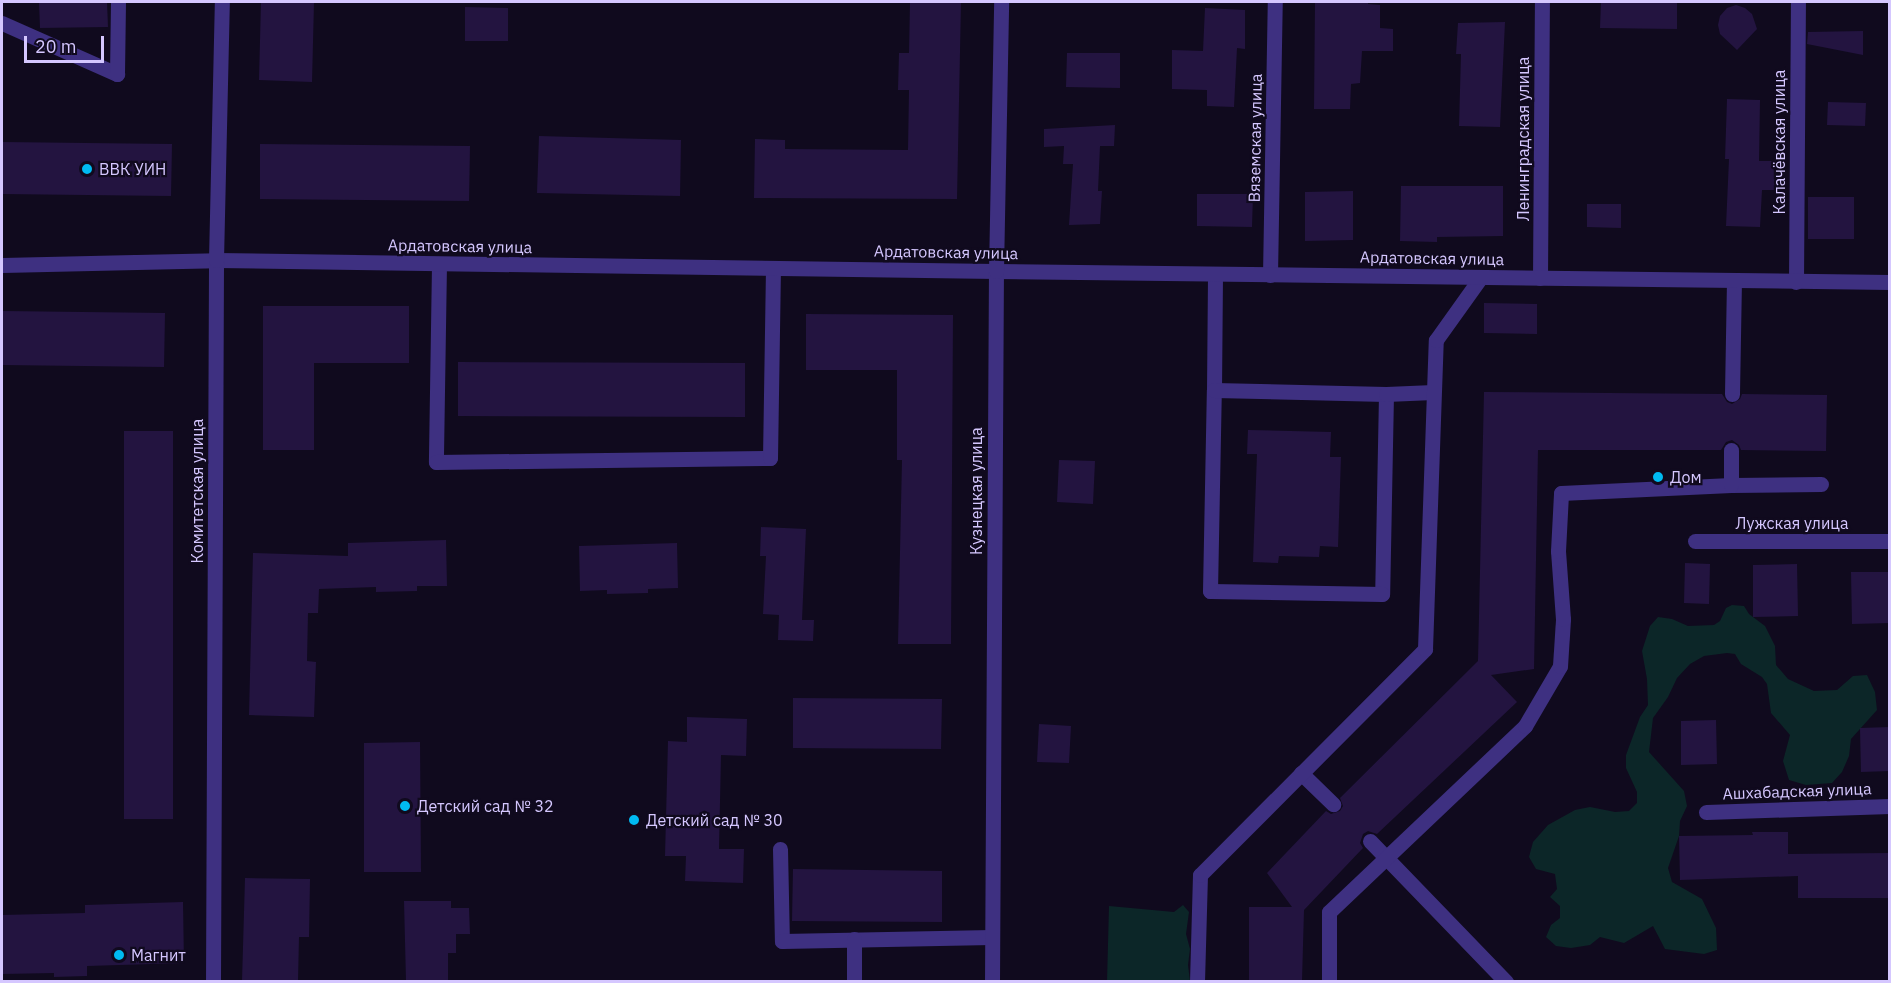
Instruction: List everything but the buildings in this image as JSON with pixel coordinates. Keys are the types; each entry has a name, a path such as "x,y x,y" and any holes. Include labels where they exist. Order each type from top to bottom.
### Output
{"street":[{"path":"2,23 117,74 118,2"},
{"name":"Комитетская улица","path":"213,981 216,260 222,2"},
{"name":"Кузнецкая улица","path":"992,981 996,271 1001,2"},
{"name":"Вяземская улица","path":"1270,275 1275,2"},
{"name":"Ленинградская улица","path":"1540,278 1542,2"},
{"name":"Калачёвская улица","path":"1796,282 1798,2"},
{"name":"Ардатовская улица","path":"2,265 216,260 1890,282"},
{"path":"440,264 436,462 770,458 773,268"},
{"path":"1215,274 1210,591 1382,594 1386,394"},
{"path":"1197,981 1200,875 1425,649 1436,340 1480,277"},
{"path":"1732,394 1734,281"},
{"path":"1214,390 1386,394 1433,392"},
{"path":"1731,450 1731,485"},
{"path":"1329,981 1329,912 1525,726 1560,666 1563,619 1558,550 1562,493 1731,485 1821,484"},
{"name":"Лужская улица","path":"1695,541 1890,541"},
{"path":"1301,773 1333,804"},
{"name":"Ашхабадская улица","path":"1706,812 1890,806"},
{"path":"1370,841 1506,981"},
{"path":"780,849 782,940 992,937"},
{"path":"854,939 854,981"}],"green space":[{"path":"1732,605 1744,606 1749,614 1765,626 1775,646 1776,665 1788,679 1814,691 1837,690 1853,676 1867,675 1875,692 1877,710 1851,739 1849,756 1842,772 1832,783 1806,785 1789,780 1783,761 1790,735 1771,713 1767,684 1762,677 1741,664 1735,654 1704,656 1690,664 1677,678 1668,697 1653,718 1649,752 1684,791 1687,806 1680,821 1679,836 1668,868 1672,882 1702,899 1716,928 1717,950 1704,954 1665,949 1653,926 1624,943 1600,937 1590,945 1571,948 1556,946 1546,937 1551,925 1560,918 1560,906 1550,897 1557,889 1555,874 1536,869 1529,857 1533,842 1548,825 1575,810 1590,807 1615,812 1629,811 1637,803 1637,792 1626,768 1626,755 1640,717 1648,705 1647,679 1642,651 1650,626 1658,617 1672,619 1688,626 1714,625 1720,621 1726,608"},
{"path":"1183,905 1189,912 1186,934 1190,949 1188,965 1190,981 1107,982 1109,906 1174,912"}],"place":[{"name":"ВВК УИН","path":"87,169"},
{"name":"Дом","path":"1658,477"},
{"name":"Детский сад № 32","path":"405,806"},
{"name":"Детский сад № 30","path":"634,820"},
{"name":"Магнит","path":"119,955"}]}
